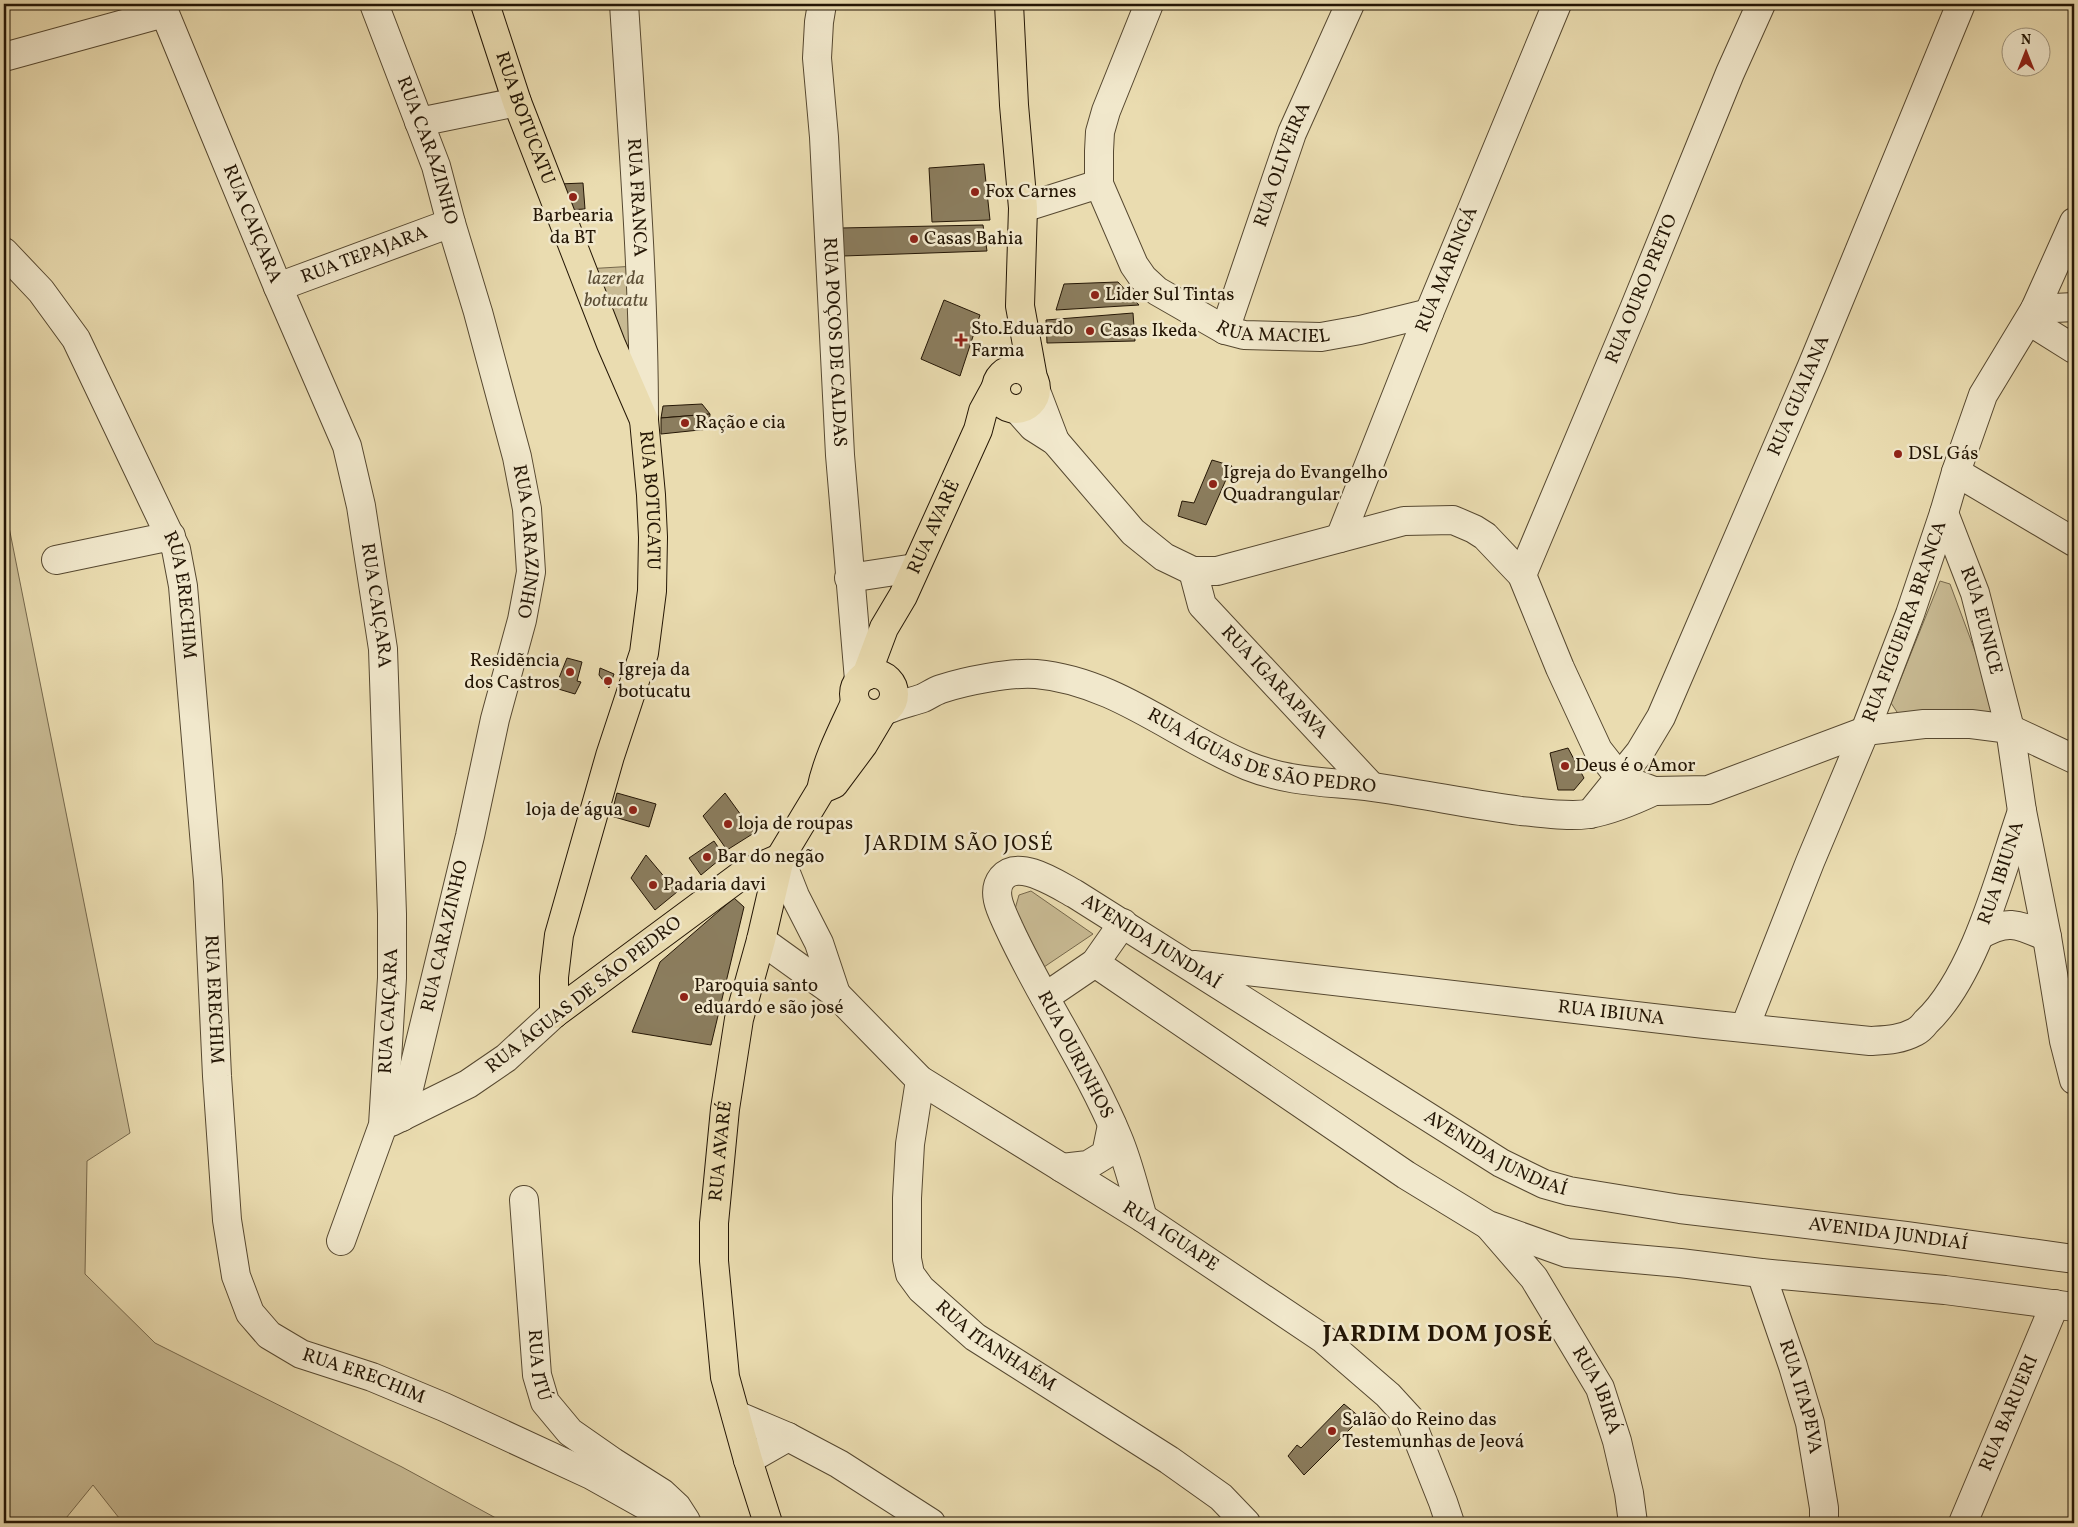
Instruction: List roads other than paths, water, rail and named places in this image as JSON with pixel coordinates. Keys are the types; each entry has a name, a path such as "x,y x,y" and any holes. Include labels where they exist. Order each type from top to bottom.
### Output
{"main road":[{"name":"RUA BOTUCATU","path":"485,4 517,102 612,344 644,420 654,537 651,606 644,653 610,756 561,927 554,978 554,1014"},
{"path":"1009,4 1014,104 1023,208 1015,392"},
{"name":"RUA AVARÉ","path":"768,1523 748,1460 724,1368 714,1261 714,1223 731,1067 739,1019 761,940 780,858 821,790 839,738 876,692 884,628 903,596 964,459 1015,392"},
{"name":"RUA ÁGUAS DE SÃO PEDRO","path":"554,1014 743,874 780,858"}],"street":[{"name":"RUA CARAZINHO","path":"374,4 436,166 478,312 517,457 527,509 531,572 522,620 495,719 470,836 392,1121"},
{"name":"RUA FRANCA","path":"624,4 641,271 644,342 644,420"},
{"name":"RUA POÇOS DE CALDAS","path":"822,4 818,22 817,58 824,137 833,333 849,578 876,692"},
{"path":"1023,208 1099,184 1100,132 1106,111 1149,4"},
{"name":"RUA OLIVEIRA","path":"1225,330 1292,133 1350,4"},
{"name":"RUA MARINGÁ","path":"1340,538 1429,313 1557,4"},
{"name":"RUA OURO PRETO","path":"1522,575 1761,4"},
{"name":"RUA GUAIANA","path":"1620,778 1640,752 1661,717 1812,366 1961,4"},
{"path":"4,58 162,8"},
{"name":"RUA CAIÇARA","path":"162,8 278,287 347,446 361,506 383,649 392,914 392,1121 341,1241"},
{"path":"419,122 517,102"},
{"name":"RUA MACIEL","path":"1099,184 1134,265 1143,278 1157,291 1225,330 1244,335 1321,337 1360,330 1429,313"},
{"name":"RUA FIGUEIRA BRANCA","path":"1745,1027 1810,862 1865,732 1910,614 1983,395 2005,356 2032,315 2074,222"},
{"name":"RUA TEPAJARA","path":"278,287 451,223"},
{"name":"RUA ERECHIM","path":"4,252 40,291 76,339 176,549 183,586 208,881 217,1076 227,1220 236,1276 250,1312 269,1335 301,1354 372,1377 444,1407 591,1475 677,1523"},
{"path":"2032,315 2074,307"},
{"path":"2032,315 2074,349"},
{"path":"1015,392 1133,532 1164,557 1193,571 1217,571 1404,521 1453,520 1484,536 1522,575 1560,668 1598,750 1620,778 1662,792 1708,790 1865,732 1924,724 1971,724 2010,729 2074,759"},
{"path":"1956,472 2074,542"},
{"name":"RUA EUNICE","path":"1944,513 1975,593 2010,729 2022,811 2048,937 2064,1041 2074,1080"},
{"path":"56,560 171,536"},
{"path":"849,578 915,568"},
{"name":"RUA IGARAPAVA","path":"1193,571 1202,604 1371,786"},
{"name":"RUA ÁGUAS DE SÃO PEDRO","path":"876,692 924,697 940,689 1010,676 1034,674 1063,678 1098,689 1143,710 1207,747 1249,766 1292,779 1318,783 1371,786 1512,810 1558,815 1590,814 1662,792"},
{"path":"1590,814 1620,778"},
{"name":"RUA IBIUNA","path":"1188,964 1870,1041 1895,1040 1917,1032 1940,1010 1958,982 1980,934 2022,811"},
{"name":"RUA IGUAPE","path":"780,858 795,896 819,943 836,994"},
{"name":"AVENIDA JUNDIAÍ","path":"997,896 1002,878 1010,873 1026,871 1075,894 1501,1163 1544,1184 1569,1191 1680,1209 1906,1236 2074,1260"},
{"name":"RUA OURINHOS","path":"997,896 1011,932 1094,1086 1112,1125 1143,1218"},
{"path":"1045,996 1095,963 1123,923"},
{"name":"RUA IBIUNA","path":"1980,934 1993,927 2014,924 2024,926 2048,937"},
{"name":"RUA IGUAPE","path":"761,940 836,994 920,1080 1143,1218 1322,1338 1388,1395 1410,1419 1450,1523"},
{"path":"1095,963 1406,1176 1488,1225 1567,1252 1945,1290 2065,1305"},
{"name":"RUA ÁGUAS DE SÃO PEDRO","path":"392,1121 476,1078 506,1058 554,1014"},
{"name":"RUA ITANHAÉM","path":"920,1080 910,1144 906,1198 907,1259 910,1274 921,1289 943,1311 975,1337 1168,1460 1221,1497 1246,1523"},
{"path":"1062,1168 1088,1165 1106,1154 1112,1125"},
{"name":"RUA ITÚ","path":"524,1200 537,1375 545,1402 570,1432 662,1493 677,1507 688,1523"},
{"name":"RUA IBIRÁ","path":"1488,1225 1534,1278 1600,1388 1617,1441 1629,1494 1633,1523"},
{"path":"1534,1278 1567,1252"},
{"name":"RUA ITAPEVA","path":"1761,1273 1793,1366 1810,1423 1824,1508 1824,1523"},
{"name":"RUA BARUERI","path":"1963,1523 2065,1305"},
{"path":"736,1415 788,1437 839,1464 931,1523"},
{"path":"748,1460 788,1437"}],"place":[{"name":"Fox Carnes","path":"975,192"},
{"name":"Barbearia da BT","path":"573,197"},
{"name":"Casas Bahia","path":"914,239"},
{"name":"Lider Sul Tintas","path":"1095,295"},
{"name":"Casas Ikeda","path":"1090,331"},
{"name":"Sto.Eduardo Farma","path":"961,340"},
{"name":"Ração e cia","path":"685,423"},
{"name":"DSL Gás","path":"1898,454"},
{"name":"Igreja do Evangelho Quadrangular","path":"1213,484"},
{"name":"Residẽncia dos Castros","path":"570,672"},
{"name":"Igreja da botucatu","path":"608,681"},
{"name":"Deus é o Amor","path":"1565,766"},
{"name":"loja de água","path":"633,810"},
{"name":"loja de roupas","path":"728,824"},
{"name":"Bar do negão","path":"707,857"},
{"name":"Padaria davi","path":"653,885"},
{"name":"Paroquia santo eduardo e são josé","path":"684,997"},
{"name":"Salão do Reino das Testemunhas de Jeová","path":"1332,1431"}],"district":[{"name":"JARDIM SÃO JOSÉ","path":"959,844"},
{"name":"JARDIM DOM JOSÉ","path":"1438,1335"}],"park label":[{"name":"lazer da botucatu","path":"616,290"}]}
